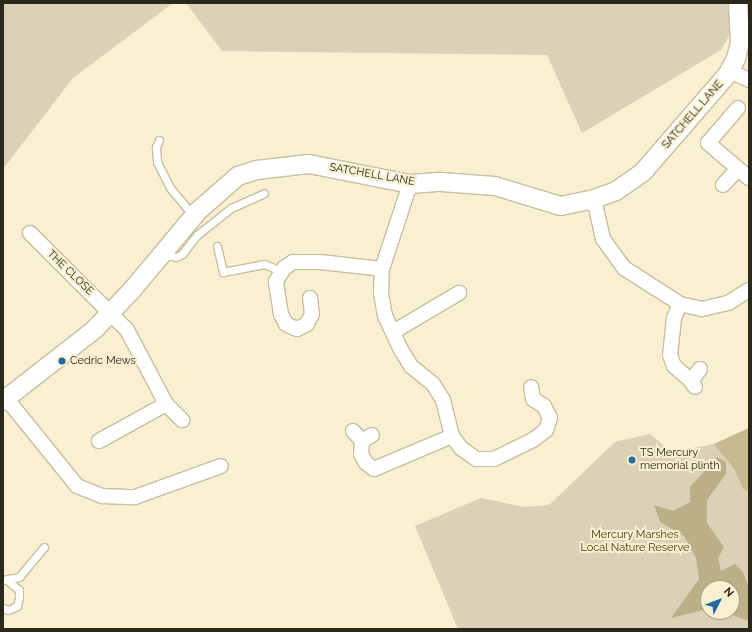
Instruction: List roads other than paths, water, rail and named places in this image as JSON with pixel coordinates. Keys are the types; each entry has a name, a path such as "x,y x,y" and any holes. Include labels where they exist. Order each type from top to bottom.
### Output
{"street":[{"name":"SATCHELL LANE","path":"5,400 95,329 162,255 194,216 232,180 257,170 309,164 410,184 441,182 495,186 561,206 594,199 616,191 643,172 730,70 738,54 740,42 738,3"},
{"path":"730,70 749,80"},
{"path":"738,108 708,143 737,170 749,178"},
{"path":"723,185 737,170"},
{"path":"410,184 382,269 381,293 385,316 411,366 433,384 443,400 452,436 461,448 476,459 494,459 510,453 541,434 548,426 548,410 529,397"},
{"path":"594,199 603,239 624,268 680,304 702,309 728,303 749,290"},
{"name":"THE CLOSE","path":"30,233 111,312 127,330 166,404 182,420"},
{"path":"310,298 312,314 307,324 297,329 286,324 281,314 276,280 282,271 293,262 314,262 382,269"},
{"path":"393,332 459,293"},
{"path":"680,304 674,318 670,355 674,366 693,384 700,369"},
{"path":"5,400 77,486 102,496 135,497 221,466"},
{"path":"99,442 166,404"},
{"path":"362,436 361,454 366,463 374,469 452,436"}],"lane":[{"path":"159,140 156,147 157,162 171,189 194,216"},
{"path":"162,255 176,257 182,254 197,235 230,208 264,193"},
{"path":"217,246 223,272 264,264 282,271"},
{"path":"5,580 19,577 44,547"},
{"path":"3,608 8,610 17,606 19,597 19,590 5,580"}],"place":[{"name":"Cedric Mews","path":"62,361"},
{"name":"TS Mercury memorial plinth","path":"632,460"}],"park label":[{"name":"Mercury Marshes Local Nature Reserve","path":"635,542"}]}
